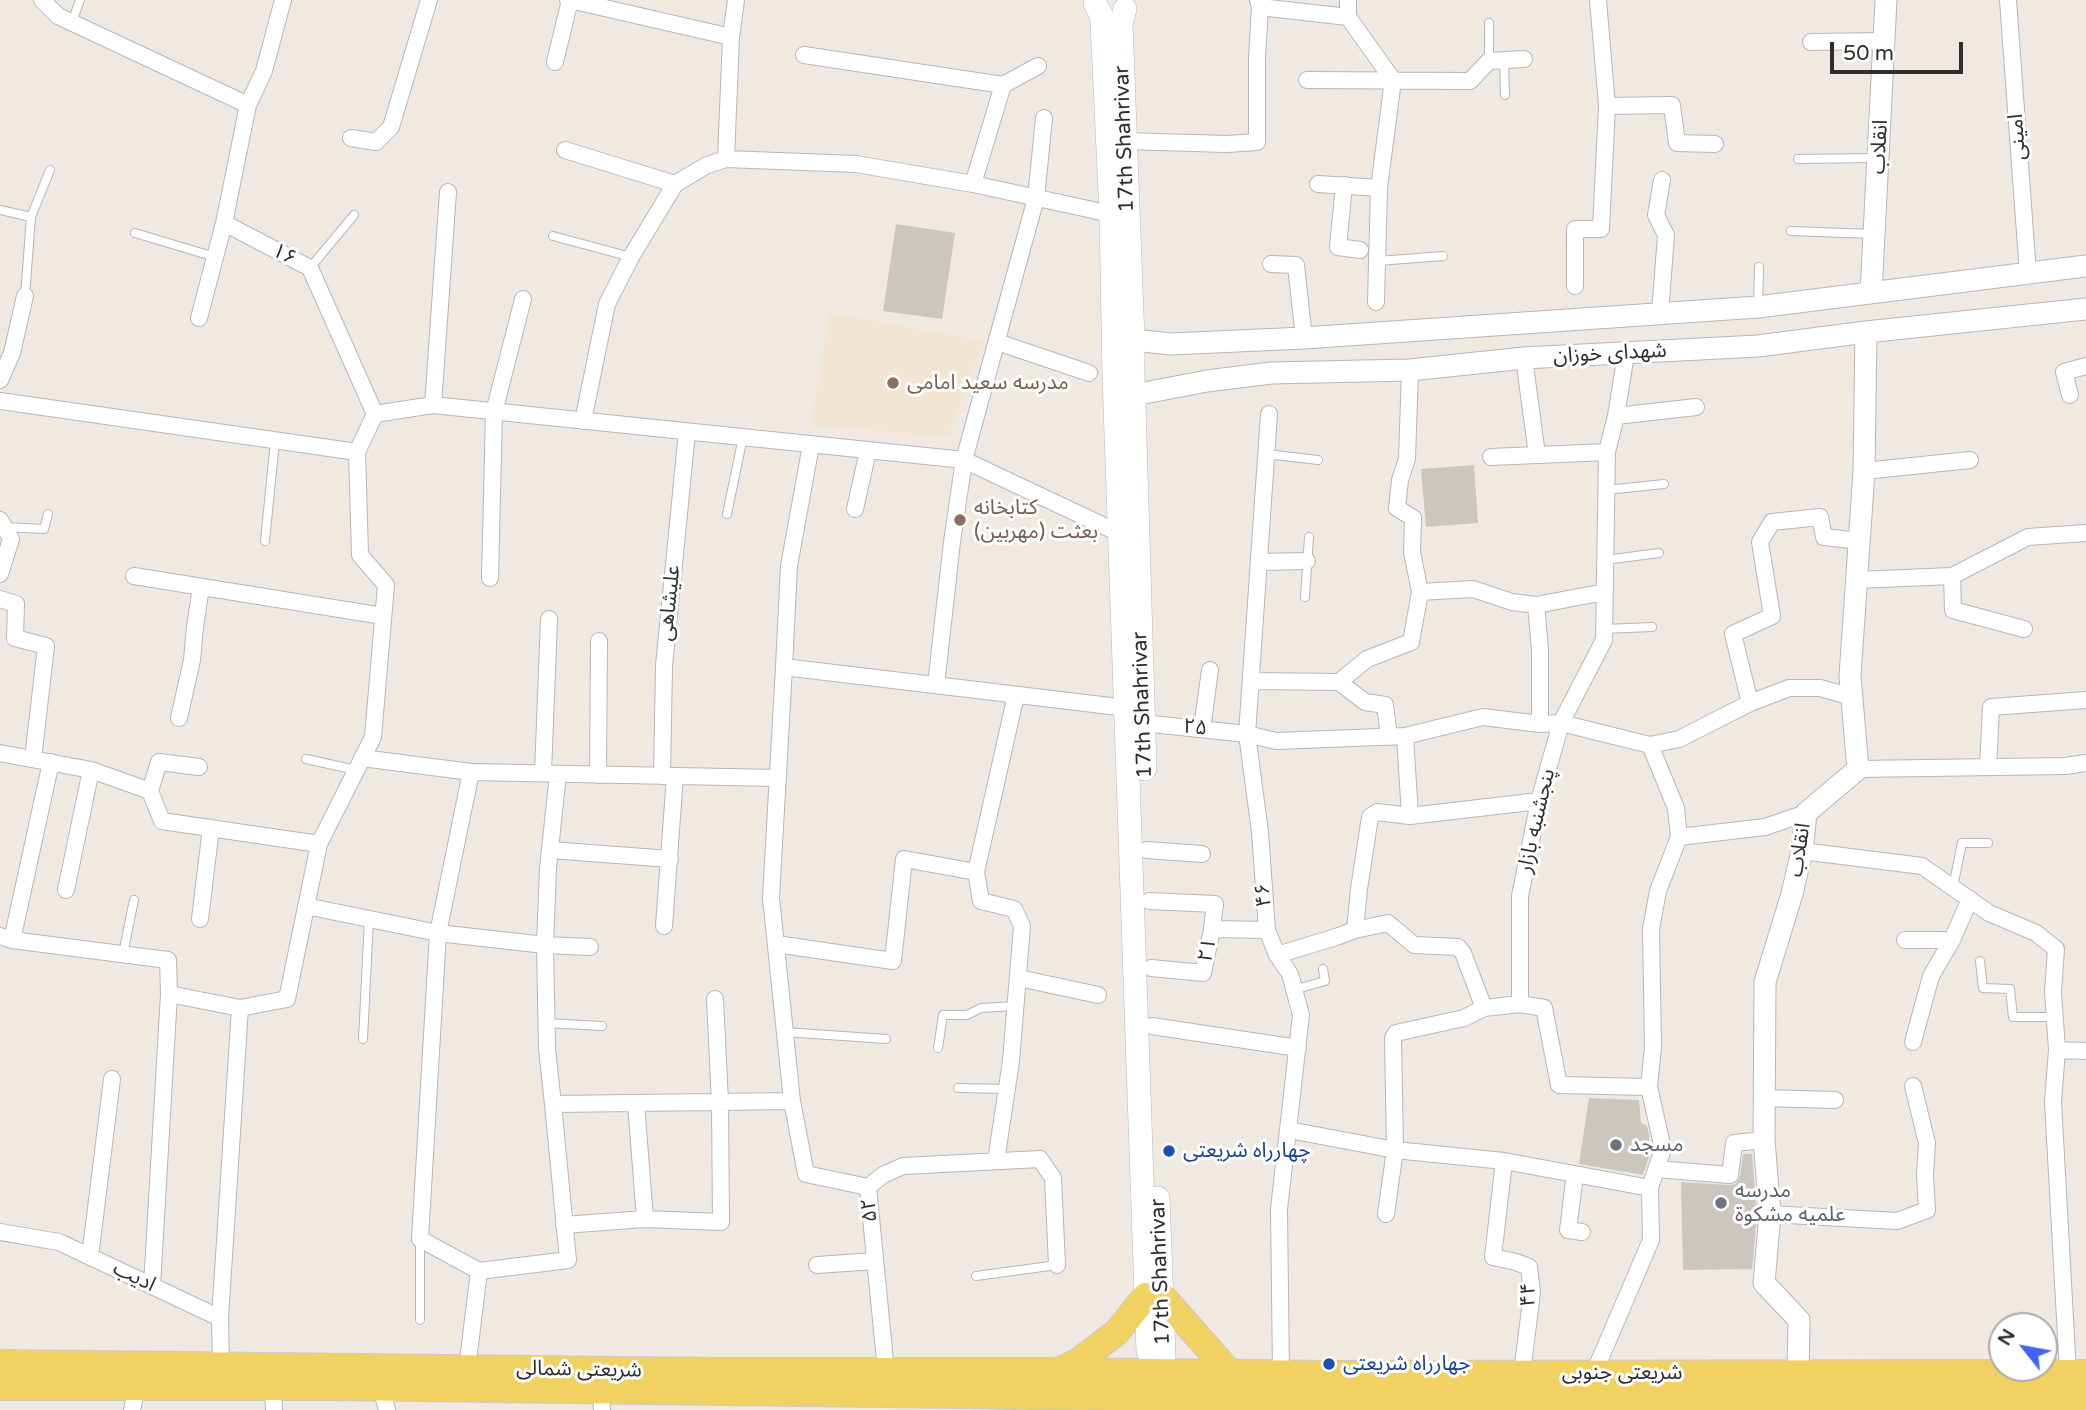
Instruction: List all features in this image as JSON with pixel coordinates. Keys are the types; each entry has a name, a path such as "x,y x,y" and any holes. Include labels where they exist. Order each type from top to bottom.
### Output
{"main road":[{"path":"1092,2 1113,10 1132,4"},
{"name":"17th Shahrivar","path":"1092,2 1101,14 1102,22 1121,534 1147,850 1152,1026 1154,1296 1148,1350 1156,1393"},
{"name":"17th Shahrivar","path":"1132,4 1121,23 1133,340 1135,715 1154,1296"},
{"path":"1059,1371 1079,1361 1117,1332 1154,1296 1230,1373"},
{"name":"شریعتی شمالی","path":"0,1363 467,1368 1121,1404 1156,1393"},
{"name":"شریعتی شمالی","path":"0,1387 135,1398 602,1400 889,1392 1059,1371 1156,1393"},
{"name":"شریعتی جنوبی","path":"1156,1393 1230,1373 1282,1393 1522,1373 1592,1393"},
{"name":"شریعتی جنوبی","path":"1793,1393 2077,1373"},
{"name":"شریعتی جنوبی","path":"1156,1393 1793,1393 2086,1397"}],"street":[{"path":"42,0 58,16 248,105"},
{"path":"199,318 224,223 248,105 264,71 283,0"},
{"path":"351,138 376,142 391,127 429,0"},
{"path":"555,62 569,0 731,37"},
{"path":"726,159 731,37 736,0"},
{"path":"1348,0 1348,18 1393,80 1379,188 1376,302"},
{"path":"1575,286 1575,229 1601,229 1607,106 1598,0"},
{"name":"انقلاب","path":"1871,293 1886,0"},
{"name":"امینی","path":"2008,0 2028,274"},
{"path":"1125,141 1227,144 1257,142 1259,3 1348,18"},
{"path":"1811,41 1884,41"},
{"path":"804,55 1003,85 1038,65"},
{"path":"1307,80 1470,81 1496,60 1524,58"},
{"path":"973,184 1003,85"},
{"path":"1607,106 1672,105 1677,143 1715,144"},
{"path":"936,685 964,460 1036,198 1044,118"},
{"path":"565,150 675,184"},
{"path":"583,421 607,304 631,257 675,184 706,165 726,159 856,164 973,184 1111,214"},
{"path":"1660,314 1666,234 1656,215 1662,180"},
{"path":"1318,184 1379,188"},
{"path":"1345,185 1338,247 1360,250"},
{"path":"433,405 448,192"},
{"name":"۱۶","path":"224,223 310,268 375,414"},
{"path":"1271,264 1296,265 1304,338"},
{"name":"شهدای خوزان","path":"1133,340 1171,344 1304,338 1758,307 2086,266"},
{"path":"0,380 12,353 25,296"},
{"path":"490,578 494,412 523,299"},
{"name":"شهدای خوزان","path":"1134,395 1207,381 1271,373 1410,370 1524,358 1758,346 2086,309"},
{"path":"1866,332 1864,471 1850,676 1857,769 2065,766 2086,763"},
{"path":"997,342 1089,373"},
{"path":"1207,343 1207,381"},
{"name":"پنجشنبه بازار","path":"1520,1004 1520,896 1539,801 1561,723 1604,640 1606,452 1616,416 1626,354"},
{"path":"1524,358 1537,455"},
{"path":"2070,395 2064,372 2086,366"},
{"path":"1339,682 1367,659 1412,642 1420,592 1412,552 1413,518 1397,508 1400,480 1407,459 1410,370"},
{"path":"0,401 357,452"},
{"path":"169,994 240,1009 287,999 318,844 373,737 386,585 360,555 357,452 375,414 433,405 964,460 1121,534"},
{"path":"1616,416 1696,407"},
{"name":"۴۶","path":"1269,414 1247,734 1260,832 1267,930 1277,955 1290,974 1301,1015 1289,1130"},
{"name":"علیشاهی","path":"664,926 670,859 664,666 687,432"},
{"path":"553,1104 792,1101 771,898 789,566 811,444"},
{"path":"855,509 868,450"},
{"path":"1492,457 1606,452"},
{"path":"1864,471 1970,460"},
{"path":"1750,704 1733,634 1772,616 1760,542 1772,522 1820,517 1824,537 1860,541"},
{"path":"0,574 11,539 2,524"},
{"path":"1857,580 1952,576 2028,537 2086,533"},
{"path":"1260,562 1307,561"},
{"path":"135,576 383,616"},
{"path":"1952,576 1953,610 2024,629"},
{"path":"179,718 192,660 201,587"},
{"path":"1420,592 1473,589 1536,605 1605,592"},
{"path":"0,599 16,604 15,638 46,646 33,759"},
{"path":"1536,605 1540,650 1540,724"},
{"path":"471,772 438,933 420,1240 479,1271 568,1260 546,1023 544,946 551,774 549,619"},
{"path":"598,775 599,641"},
{"name":"۲۵","path":"784,667 1016,695 1276,741 1397,736 1483,717 1540,724 1561,723 1650,745"},
{"path":"1202,729 1210,670"},
{"path":"1251,681 1339,682 1365,702 1385,705 1397,736 1410,816"},
{"path":"1592,1393 1651,1240 1650,1188 1663,1149 1649,1087 1653,1047 1651,929 1658,891 1679,837 1676,808 1650,745 1679,739 1789,688 1821,688 1852,697"},
{"path":"996,1161 1007,1089 1022,926 1013,909 981,901 976,872 1016,695"},
{"path":"1988,767 1991,707 2086,700"},
{"path":"1,755 91,770 150,790"},
{"path":"51,762 6,938 168,960 169,994 152,1286"},
{"path":"199,767 159,762 150,790 162,821 318,844"},
{"path":"359,764 471,772 778,778"},
{"name":"انقلاب","path":"1793,1393 1799,1320 1764,1283 1770,1214 1763,1098 1765,982 1792,894 1802,851 1805,813 1857,769"},
{"path":"66,890 91,770"},
{"path":"1355,930 1370,817 1377,812 1410,816 1539,801"},
{"path":"1679,837 1765,827 1805,813"},
{"path":"200,919 211,828"},
{"path":"550,850 670,859"},
{"path":"1147,850 1202,854"},
{"path":"1802,851 1922,866 1989,913 2036,933 2056,949 2053,992 2057,1049 2053,1102 2077,1373"},
{"path":"776,944 893,961 904,859 976,872"},
{"path":"1913,1042 1931,976 1952,940 1970,899"},
{"path":"1149,901 1215,904 1212,929"},
{"path":"306,906 438,933 544,946 590,947"},
{"path":"1277,955 1355,930 1388,923 1414,945 1458,947 1463,953 1484,1008"},
{"name":"۲۱","path":"1151,968 1203,973 1212,929 1267,930"},
{"path":"1905,940 1952,940"},
{"path":"1019,978 1098,995"},
{"path":"564,1225 645,1219 721,1222 720,1102 715,999"},
{"path":"1386,1214 1395,1150 1393,1038 1396,1033 1464,1017 1484,1008 1520,1004 1544,1008 1559,1085 1649,1087"},
{"path":"221,1366 220,1318 240,1009"},
{"path":"1152,1026 1298,1048"},
{"path":"2057,1049 2086,1051"},
{"path":"90,1257 112,1079"},
{"path":"1770,1214 1897,1221 1927,1210 1927,1143 1913,1086"},
{"path":"1763,1098 1835,1100"},
{"name":"۵۲","path":"792,1101 806,1174 868,1187 889,1392"},
{"path":"636,1103 645,1219"},
{"path":"1282,1393 1279,1209 1289,1130 1395,1150 1504,1161 1650,1188"},
{"path":"1656,1169 1730,1175 1734,1143 1764,1140"},
{"path":"868,1187 883,1175 903,1166 1040,1159 1053,1178 1057,1265"},
{"name":"۴۴","path":"1504,1161 1493,1257 1529,1267 1532,1293 1522,1373"},
{"path":"1575,1174 1568,1230 1583,1233"},
{"name":"ادیب","path":"0,1232 59,1242 220,1318"},
{"path":"817,1265 875,1261"},
{"path":"467,1368 479,1271"}],"lane":[{"path":"72,22 80,0"},
{"path":"1489,23 1505,95"},
{"path":"1798,159 1879,158"},
{"path":"25,296 31,217 50,170"},
{"path":"0,210 31,217"},
{"path":"310,268 354,215"},
{"path":"1791,231 1876,234"},
{"path":"135,233 215,257"},
{"path":"553,236 631,257"},
{"path":"1378,261 1443,256"},
{"path":"1758,307 1759,267"},
{"path":"727,514 743,437"},
{"path":"265,541 275,441"},
{"path":"1266,454 1318,460"},
{"path":"1606,490 1664,484"},
{"path":"2,524 44,529 48,514"},
{"path":"1305,597 1309,537"},
{"path":"1605,559 1659,553"},
{"path":"1604,629 1652,627"},
{"path":"306,759 359,764"},
{"path":"1953,887 1962,843 1988,844"},
{"path":"123,954 134,900"},
{"path":"363,1039 369,919"},
{"path":"1980,961 1983,988 2010,989 2014,1017 2055,1017"},
{"path":"1293,990 1325,981 1323,969"},
{"path":"938,1048 943,1015 967,1016 981,1008 1016,1006"},
{"path":"546,1023 602,1026"},
{"path":"785,1032 886,1039"},
{"path":"958,1088 1007,1089"},
{"path":"420,1240 421,1320"},
{"path":"976,1276 1057,1265"}],"shaded area":[{"name":"مدرسه سعید امامی","path":"829,313 985,341 948,437 811,425"}],"building":[{"path":"896,224 955,233 942,319 883,311"},
{"path":"1474,465 1478,523 1426,527 1421,469"},
{"name":"مسجد","path":"1589,1098 1639,1100 1641,1123 1647,1126 1649,1135 1649,1157 1643,1175 1579,1164"},
{"name":"مدرسه علمیه مشکوة","path":"1743,1154 1752,1154 1757,1214 1752,1269 1683,1270 1681,1182 1736,1184"}],"place":[{"name":"مدرسه سعید امامی","path":"893,383"},
{"name":"کتابخانه بعثت (مهربین)","path":"960,520"},
{"name":"مسجد","path":"1616,1145"},
{"name":"چهارراه شریعتی","path":"1169,1151"},
{"name":"مدرسه علمیه مشکوة","path":"1721,1203"},
{"name":"جهارراه شریعتی","path":"1329,1364"}]}
